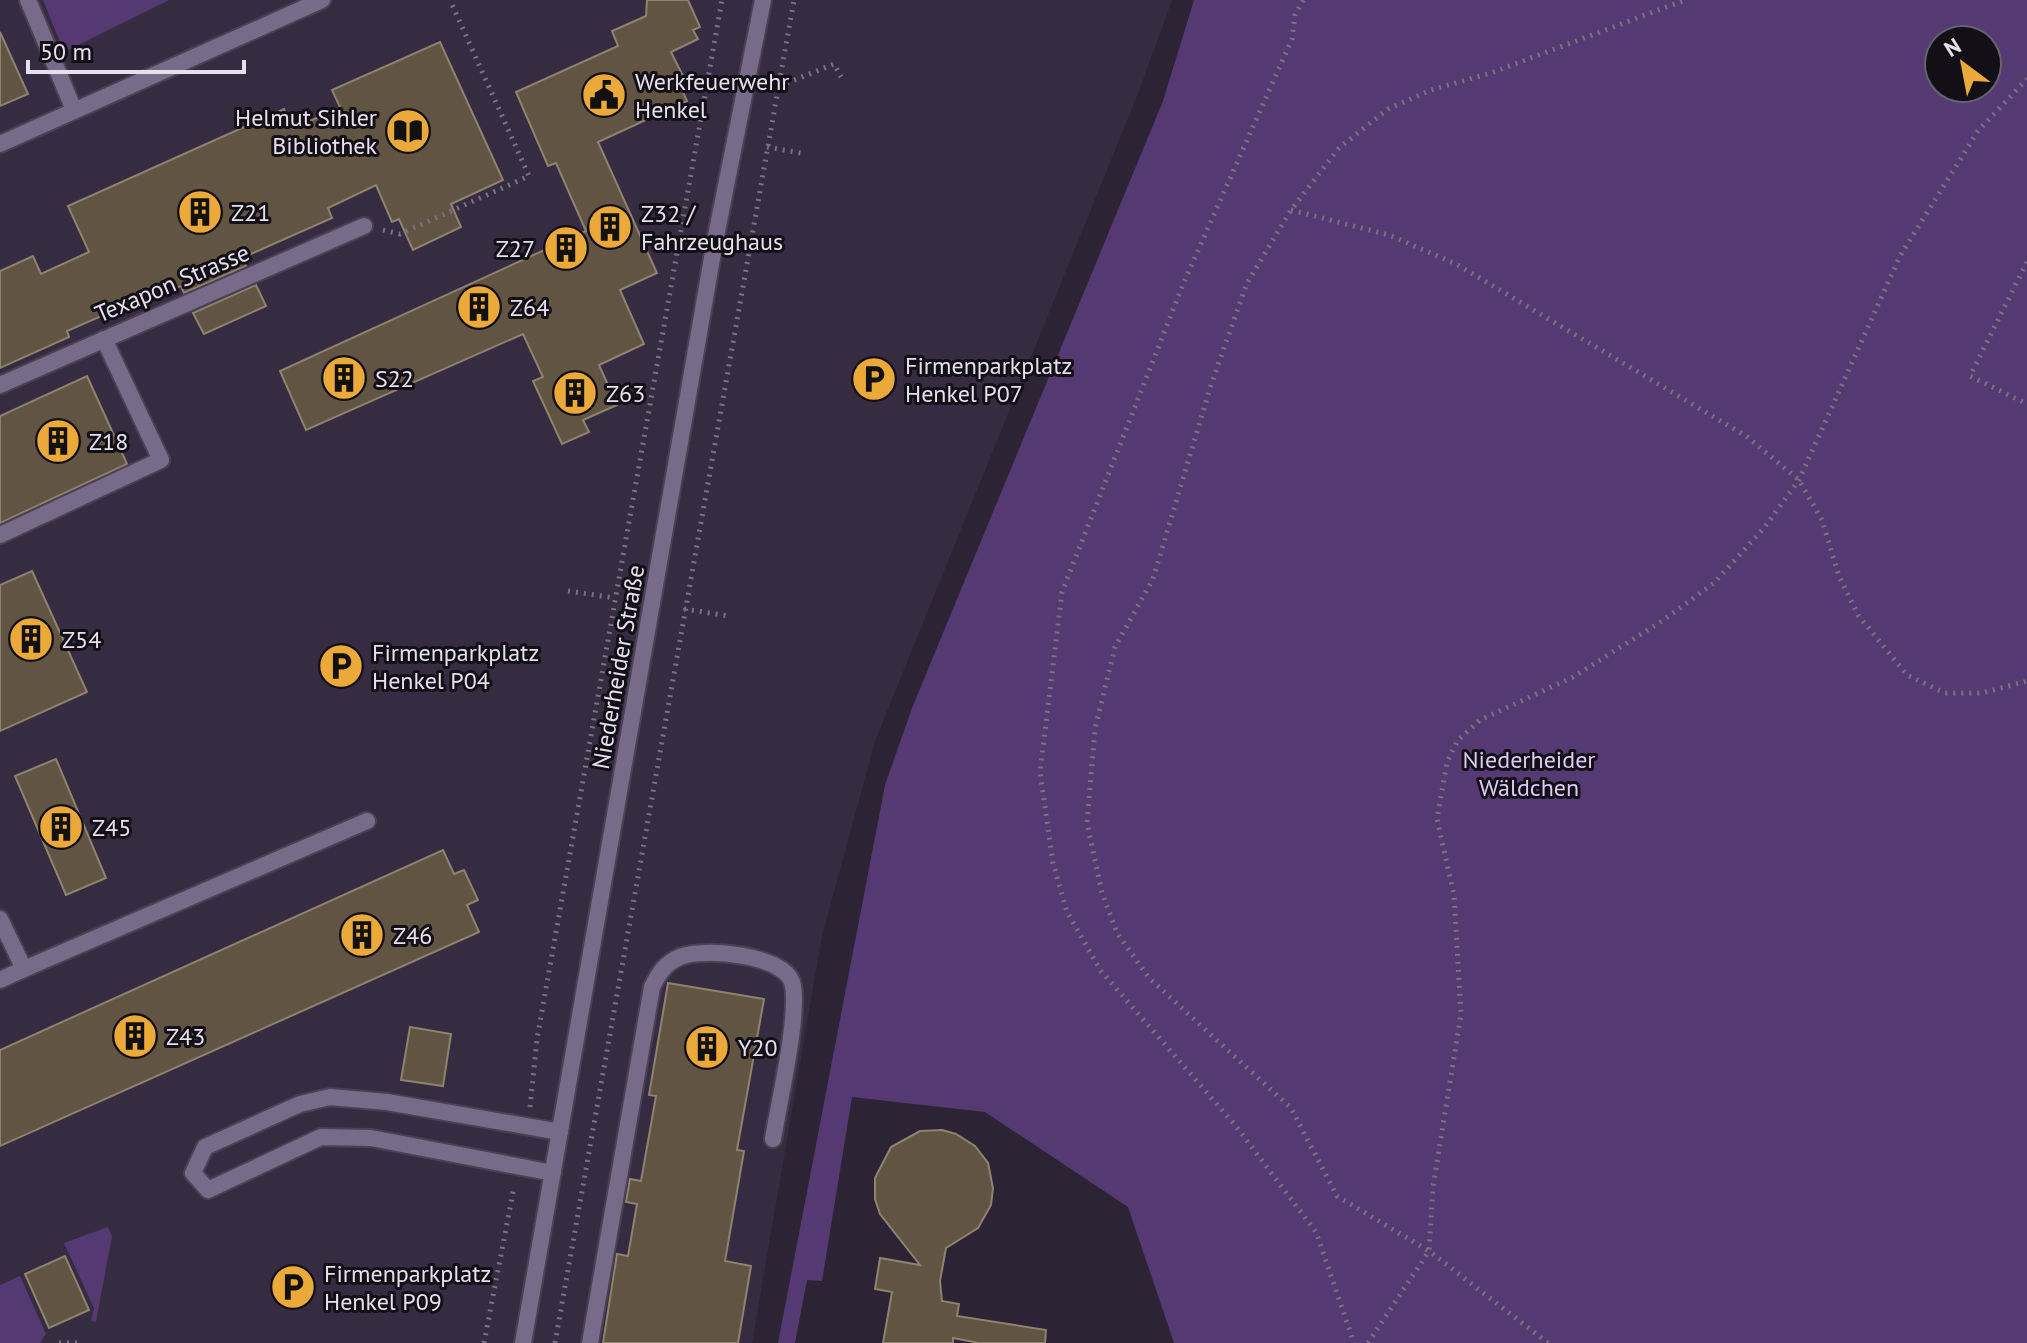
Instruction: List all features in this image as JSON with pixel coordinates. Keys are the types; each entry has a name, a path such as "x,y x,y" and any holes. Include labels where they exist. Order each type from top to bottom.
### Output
{"street":[{"path":"28,0 74,110"},
{"path":"0,144 322,0"},
{"name":"Niederheider Straße","path":"523,1343 715,241 763,0"},
{"name":"Texapon Strasse","path":"0,385 364,226"},
{"path":"0,535 161,460 104,339"},
{"path":"0,980 367,821"},
{"path":"0,919 24,969"},
{"path":"590,1343 652,987 660,970 681,957 711,951 774,963 788,974 794,985 791,1026 773,1139"},
{"path":"553,1173 371,1138 321,1137 208,1190 193,1173 205,1147 300,1104 330,1097 387,1102 560,1132"}],"path":[{"path":"364,226 400,234 529,176 450,0"},
{"path":"528,1126 537,1039 550,963 722,0"},
{"path":"555,1343 608,1031 794,0"},
{"path":"1303,0 1295,15 1292,39 1184,282 1062,592 1040,772 1053,863 1067,912 1101,971 1235,1125 1316,1232 1354,1343"},
{"path":"1548,1343 1429,1251 1337,1196 1291,1108 1149,978 1117,933 1102,893 1087,823 1095,729 1115,647 1153,579 1211,385 1247,283 1291,210 1339,148 1388,109 1685,0"},
{"path":"779,81 787,83 834,64 841,77"},
{"path":"1368,1343 1429,1251 1433,1187 1461,1014 1454,895 1437,819 1447,762 1458,740 1480,720 1573,677 1714,583 1764,528 1799,480 1900,256 1978,131 2027,79"},
{"path":"767,147 806,154"},
{"path":"1291,210 1389,235 1456,264 1746,436 1799,480 1822,520 1839,576 1858,615 1907,675 1945,693 1982,693 2027,681"},
{"path":"2027,262 1970,376 2027,404"},
{"path":"568,591 615,598"},
{"path":"684,609 728,616"},
{"path":"550,963 565,966"},
{"path":"598,1030 608,1031"},
{"path":"537,1039 551,1041"},
{"path":"484,1343 509,1206 520,1167"},
{"path":"59,1343 77,1343"}],"shaded area":[{"path":"0,0 1172,0 1139,91 875,741 822,936 752,1343 0,1343"}],"green space":[{"path":"43,0 169,0 64,52"},
{"name":"Niederheider Wäldchen","path":"1194,0 2027,0 2027,1343 1174,1343 1128,1207 985,1112 852,1097 822,1281 807,1280 795,1343 778,1343 885,785 912,708 1163,101"},
{"path":"108,1227 112,1236 96,1322 91,1321 94,1308 64,1243"},
{"path":"20,1276 46,1334 40,1343 0,1343 0,1285"}],"building":[{"path":"647,0 688,0 700,27 693,30 698,39 671,52 683,76 677,79 687,101 598,142 657,273 620,290 644,344 599,365 617,405 583,420 589,432 562,444 533,381 543,377 523,334 306,430 280,371 586,231 556,163 548,166 516,92 618,46 612,31 646,16"},
{"path":"0,32 28,94 0,106"},
{"path":"440,42 503,180 451,204 461,227 413,250 399,219 392,222 376,185 328,208 332,218 242,258 246,266 184,293 181,286 117,314 115,310 67,331 69,337 0,368 0,271 33,256 41,274 89,252 68,206 284,109 293,129 340,107 332,90"},
{"path":"256,285 266,306 204,334 193,313"},
{"name":"Z18","path":"87,376 127,464 0,523 0,416"},
{"name":"Z54","path":"32,571 87,692 0,731 0,585"},
{"name":"Z45","path":"56,759 106,878 66,895 15,776"},
{"path":"443,850 454,874 464,870 478,900 467,905 479,932 0,1146 0,1050"},
{"path":"668,983 764,999 737,1150 744,1151 725,1261 751,1266 738,1343 603,1343 617,1254 628,1256 637,1204 626,1202 630,1179 641,1181 656,1096 649,1095"},
{"path":"410,1027 451,1034 443,1086 401,1080"},
{"path":"942,1130 956,1134 975,1146 988,1163 993,1188 991,1205 978,1228 946,1248 940,1281 942,1301 959,1304 957,1316 1046,1330 1045,1343 979,1343 953,1338 953,1343 883,1343 892,1292 875,1289 880,1258 920,1265 880,1214 875,1199 875,1178 891,1147 920,1131"},
{"path":"65,1256 89,1310 49,1328 25,1274"}],"place":[{"name":"Werkfeuerwehr Henkel","path":"604,95"},
{"name":"Helmut Sihler Bibliothek","path":"408,131"},
{"name":"Z21","path":"200,212"},
{"name":"Z32 / Fahrzeughaus","path":"610,227"},
{"name":"Z27","path":"566,248"},
{"name":"Z64","path":"479,307"},
{"name":"S22","path":"344,378"},
{"name":"Firmenparkplatz Henkel P07","path":"874,379"},
{"name":"Z63","path":"575,393"},
{"name":"Z18","path":"58,441"},
{"name":"Z54","path":"31,639"},
{"name":"Firmenparkplatz Henkel P04","path":"341,666"},
{"name":"Z45","path":"61,827"},
{"name":"Z46","path":"362,935"},
{"name":"Z43","path":"135,1036"},
{"name":"Y20","path":"707,1047"},
{"name":"Firmenparkplatz Henkel P09","path":"293,1287"}]}
